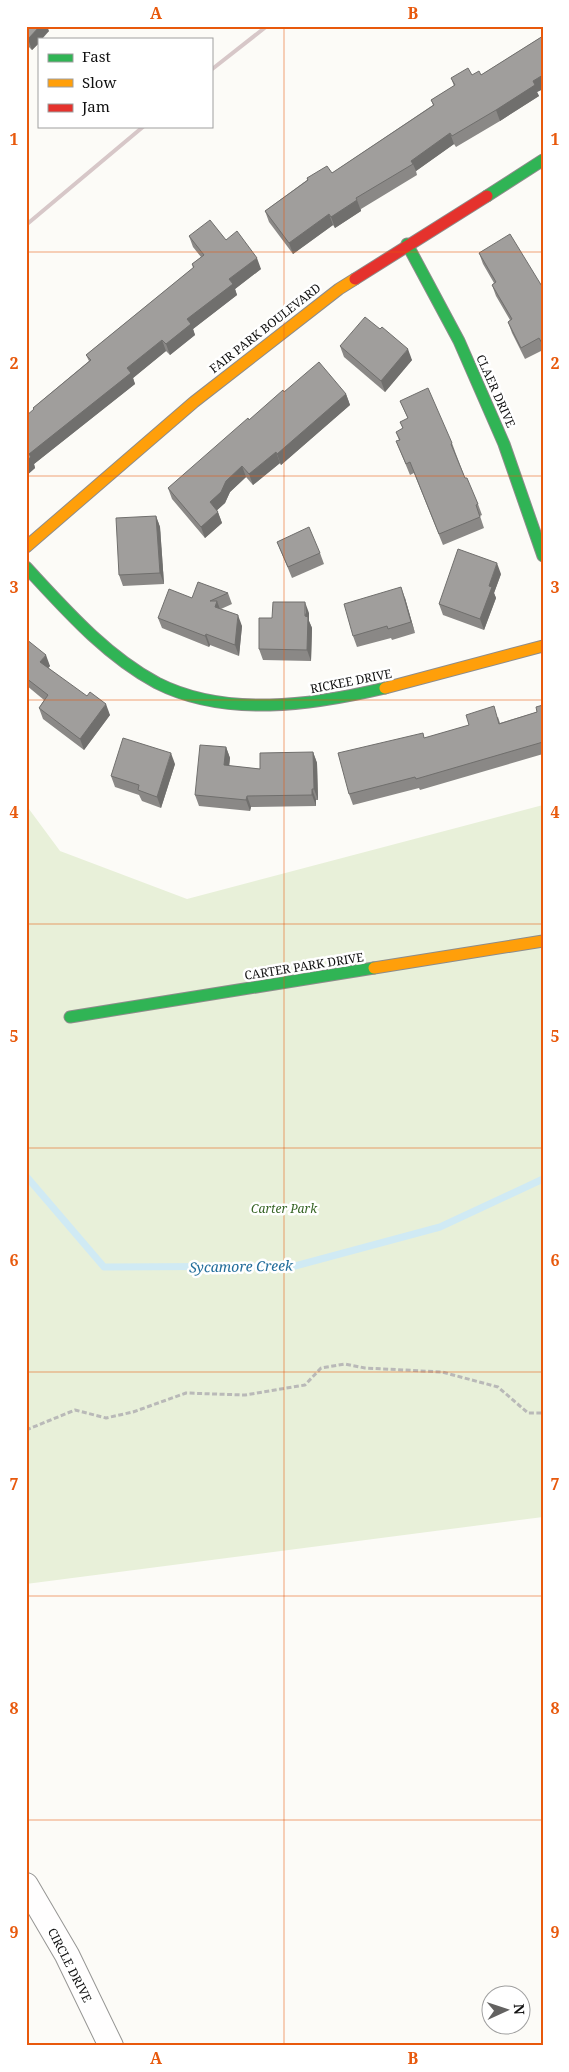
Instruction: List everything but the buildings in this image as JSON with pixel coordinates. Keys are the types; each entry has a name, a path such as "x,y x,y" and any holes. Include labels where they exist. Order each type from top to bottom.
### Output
{"street":[{"name":"FAIR PARK BOULEVARD","path":"26,547 194,402 339,288 543,160"},
{"name":"CLAER DRIVE","path":"407,244 459,341 504,444 543,556"},
{"name":"RICKEE DRIVE","path":"26,567 79,624 146,676 181,693 223,703 310,704 351,698 474,667 543,646"},
{"name":"CARTER PARK DRIVE","path":"70,1017 543,941"},
{"name":"CIRCLE DRIVE","path":"26,1885 66,1955 111,2046"}],"path":[{"path":"26,1430 75,1410 106,1418 133,1412 186,1393 245,1394 305,1385 321,1368 345,1364 365,1368 442,1372 498,1387 528,1413 543,1413"}],"green space":[{"name":"Carter Park","path":"26,805 60,851 187,899 543,805 543,1517 26,1584"}],"waterway":[{"name":"Sycamore Creek","path":"26,1176 104,1267 295,1266 440,1227 543,1179"}],"railway":[{"path":"212,69 267,26"},
{"path":"26,225 142,128"}],"traffic: fast":[{"path":"487,196 543,160"},
{"path":"407,244 459,341 504,444 543,556"},
{"path":"26,567 87,630 120,659 157,683 184,694 212,701 270,705 329,699 385,688"},
{"path":"70,1017 374,968"}],"traffic: slow":[{"path":"26,547 194,402 339,289 355,279"},
{"path":"385,688 543,646"},
{"path":"374,968 543,941"}],"traffic: jam":[{"path":"355,279 487,196"}]}
